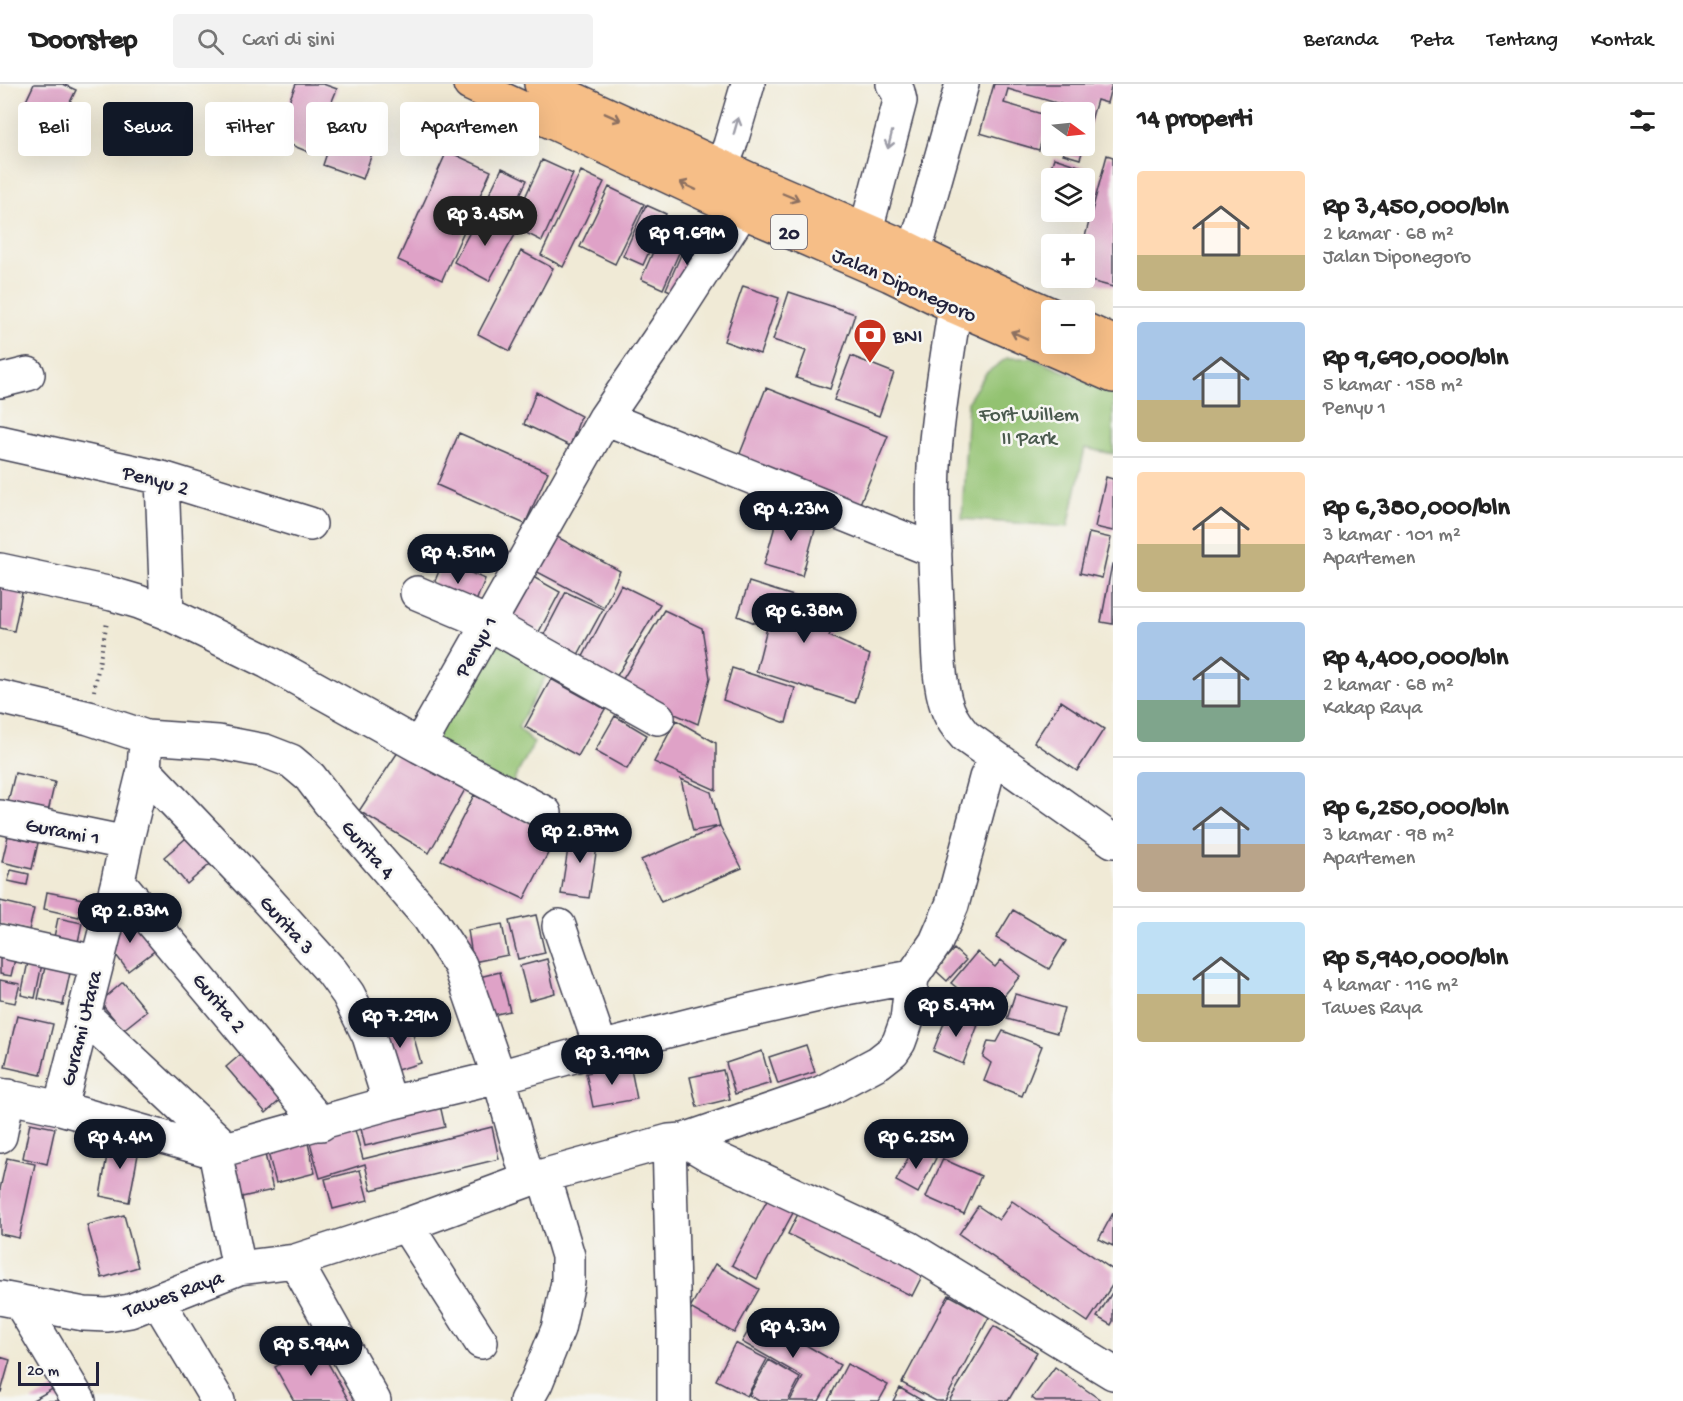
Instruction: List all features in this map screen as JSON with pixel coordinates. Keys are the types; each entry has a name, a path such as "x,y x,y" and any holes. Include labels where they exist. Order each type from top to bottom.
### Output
{"highway":[{"name":"Jalan Diponegoro","path":"470,84 742,211 1113,376"},
{"name":"Jalan Diponegoro","path":"541,84 760,184 915,251 1041,310"},
{"path":"1095,334 1113,342"}],"street":[{"path":"722,166 748,84"},
{"path":"866,230 900,101 898,92 892,84"},
{"path":"900,281 915,251 962,84"},
{"name":"Penyu 1","path":"419,746 605,418 760,184"},
{"path":"960,274 935,452 934,522 942,688 948,710 955,724 965,736 1113,841"},
{"path":"605,418 935,551"},
{"name":"Penyu 2","path":"0,442 162,478 310,524"},
{"path":"162,478 167,613"},
{"path":"0,570 112,594 167,613 268,662 545,813"},
{"path":"417,593 488,623 658,718"},
{"name":"Gurita 4","path":"0,697 89,718 146,737 218,742 265,751 291,761 310,777 429,918 460,965 536,1178 568,1256 568,1282 558,1329 536,1383 526,1401"},
{"name":"Gurami Utara","path":"60,1108 144,771 146,737"},
{"path":"0,1136 4,1095 221,1150 390,1103 499,1077 737,1013 912,977 936,942 952,905 986,778 995,758"},
{"name":"Gurita 3","path":"144,771 259,891 332,972 348,994 369,1036 390,1103"},
{"name":"Gurami 1","path":"0,817 126,843"},
{"name":"Gurita 2","path":"118,881 321,1124"},
{"path":"559,926 601,1048"},
{"path":"0,941 96,962"},
{"name":"Tawes Raya","path":"10,1300 84,1314 107,1315 130,1311 239,1268 295,1261 406,1225 536,1178 676,1140 821,1093 887,1057 899,1042 907,1020 912,977"},
{"path":"84,1016 221,1150 239,1268"},
{"path":"674,1401 676,1140 909,1248 1113,1373"},
{"path":"406,1225 481,1342"},
{"path":"295,1261 374,1401"},
{"path":"10,1300 79,1401"},
{"path":"158,1300 218,1401"}],"path":[{"path":"89,718 112,594"}],"green space":[{"name":"Fort Willem II Park","path":"1007,358 1032,358 1113,392 1113,454 1085,448 1068,527 962,519 968,401 986,373"},
{"path":"493,632 547,674 518,727 534,743 510,787 428,740"}],"building":[{"path":"34,84 63,84 76,90 70,102 26,101"},
{"path":"296,84 323,84 337,89 332,102 306,102 306,151 294,146 294,102 289,102"},
{"path":"994,84 1112,84 1107,103 1097,100 1095,107 1095,102 1053,102 1008,89 1004,103 1041,114 1039,150 980,133"},
{"path":"1107,155 1113,157 1113,287 1095,282 1095,234 1086,234 1089,222 1095,222 1095,200"},
{"path":"326,156 371,156 363,179 323,165"},
{"path":"445,156 458,156 491,171 442,280 398,260"},
{"path":"1054,158 1085,168 1051,168"},
{"path":"542,160 573,174 542,241 512,226"},
{"path":"502,168 527,180 509,218 484,205"},
{"path":"581,171 604,182 563,267 541,255"},
{"path":"609,187 644,204 615,264 580,247"},
{"path":"646,205 666,214 643,265 623,256"},
{"path":"480,213 516,233 489,281 454,262"},
{"path":"668,218 690,228 663,289 641,279"},
{"path":"690,234 708,242 684,297 666,289"},
{"path":"521,251 553,268 510,351 478,334"},
{"path":"743,286 779,298 760,354 724,341"},
{"path":"789,292 855,314 830,389 796,378 806,351 773,340"},
{"path":"851,356 894,373 879,416 834,400"},
{"path":"766,388 888,436 859,506 737,461"},
{"path":"536,392 581,416 570,446 524,424"},
{"path":"459,433 548,472 525,524 437,485"},
{"path":"1106,477 1113,479 1113,531 1095,527"},
{"path":"780,508 818,519 802,576 764,565"},
{"path":"548,532 620,571 604,607 528,567"},
{"path":"1089,533 1111,538 1102,578 1080,573"},
{"path":"443,561 485,579 473,609 431,591"},
{"path":"1113,564 1113,624 1101,622"},
{"path":"526,573 560,592 534,641 496,621"},
{"path":"749,582 841,611 829,636 870,655 855,703 756,671 767,628 738,616"},
{"path":"0,583 23,588 14,631 0,628"},
{"path":"621,585 660,604 612,684 578,666"},
{"path":"566,592 603,609 574,662 539,644"},
{"path":"664,610 702,628 710,678 698,724 617,689"},
{"path":"732,668 795,688 786,723 723,700"},
{"path":"551,679 605,709 578,756 525,727"},
{"path":"1061,701 1104,729 1077,771 1034,742"},
{"path":"615,716 647,735 627,769 595,751"},
{"path":"676,720 716,743 716,790 654,762"},
{"path":"402,746 467,786 429,853 359,811"},
{"path":"15,773 55,782 47,816 7,806"},
{"path":"681,779 711,792 720,826 693,831"},
{"path":"474,795 557,836 524,899 441,860"},
{"path":"720,826 742,868 661,902 641,860"},
{"path":"571,829 599,834 589,898 561,894"},
{"path":"192,833 215,860 187,884 164,857"},
{"path":"8,836 38,843 32,869 2,862"},
{"path":"11,870 29,874 27,885 8,881"},
{"path":"47,892 83,899 79,917 44,909"},
{"path":"0,901 34,909 29,930 0,924"},
{"path":"1013,910 1066,941 1049,969 996,938"},
{"path":"536,915 545,953 518,959 509,921"},
{"path":"132,917 157,949 128,971 104,939"},
{"path":"58,918 82,923 77,947 53,942"},
{"path":"502,924 508,955 473,962 468,930"},
{"path":"954,949 966,960 947,981 935,970"},
{"path":"977,952 995,967 1001,960 1020,976 989,1014 951,983"},
{"path":"0,956 15,959 11,976 0,974"},
{"path":"547,959 555,993 529,1000 520,966"},
{"path":"28,962 42,964 35,998 21,995"},
{"path":"45,967 70,973 63,1005 38,999"},
{"path":"500,972 510,1011 484,1017 475,978"},
{"path":"0,980 20,984 15,1003 0,1000"},
{"path":"123,982 147,1011 123,1030 100,1002"},
{"path":"1015,994 1064,1008 1057,1033 1007,1019"},
{"path":"948,1013 978,1025 963,1064 933,1051"},
{"path":"17,1016 53,1024 41,1075 5,1067"},
{"path":"411,1027 421,1063 390,1072 380,1035"},
{"path":"1003,1031 1042,1046 1022,1096 984,1081 991,1063 983,1057 988,1041 997,1042"},
{"path":"806,1045 815,1072 778,1084 769,1057"},
{"path":"248,1048 288,1093 266,1113 226,1067"},
{"path":"762,1051 771,1083 735,1094 726,1063"},
{"path":"630,1064 637,1099 593,1107 586,1073"},
{"path":"723,1070 730,1099 697,1107 690,1077"},
{"path":"438,1096 445,1127 365,1146 358,1116"},
{"path":"352,1119 363,1159 492,1127 499,1159 371,1190 365,1164 320,1178 307,1132"},
{"path":"30,1123 55,1128 47,1164 23,1158"},
{"path":"110,1138 140,1144 129,1202 100,1196"},
{"path":"308,1143 315,1173 276,1183 268,1153"},
{"path":"263,1145 273,1190 233,1199 223,1155"},
{"path":"914,1147 936,1158 918,1193 896,1181"},
{"path":"7,1158 35,1164 19,1238 0,1234 0,1189"},
{"path":"943,1159 981,1176 964,1214 926,1197"},
{"path":"360,1170 368,1200 333,1209 325,1179"},
{"path":"769,1197 794,1211 757,1279 732,1265"},
{"path":"1012,1201 1113,1270 1113,1284 1088,1322 959,1234 978,1206 999,1220"},
{"path":"803,1204 927,1266 912,1296 788,1234"},
{"path":"1113,1213 1113,1246 1099,1239"},
{"path":"124,1215 138,1267 102,1278 87,1225"},
{"path":"715,1264 759,1289 734,1333 690,1308"},
{"path":"1113,1291 1113,1321 1111,1325 1097,1317"},
{"path":"949,1295 989,1317 945,1401 936,1401 902,1383"},
{"path":"757,1316 840,1365 819,1401 790,1401 803,1377 742,1342"},
{"path":"994,1326 1037,1352 1008,1401 949,1401"},
{"path":"317,1343 349,1401 294,1401 275,1367"},
{"path":"735,1343 767,1359 747,1396 716,1380"},
{"path":"0,1357 10,1360 1,1392 0,1392"},
{"path":"769,1360 800,1378 788,1401 759,1401 749,1395"},
{"path":"847,1364 888,1385 879,1401 828,1401"},
{"path":"1055,1367 1102,1401 1036,1401 1032,1398"},
{"path":"56,1387 64,1401 31,1401"},
{"path":"900,1388 923,1401 893,1401"}],"place":[{"name":"BNI","path":"870,364"}]}
